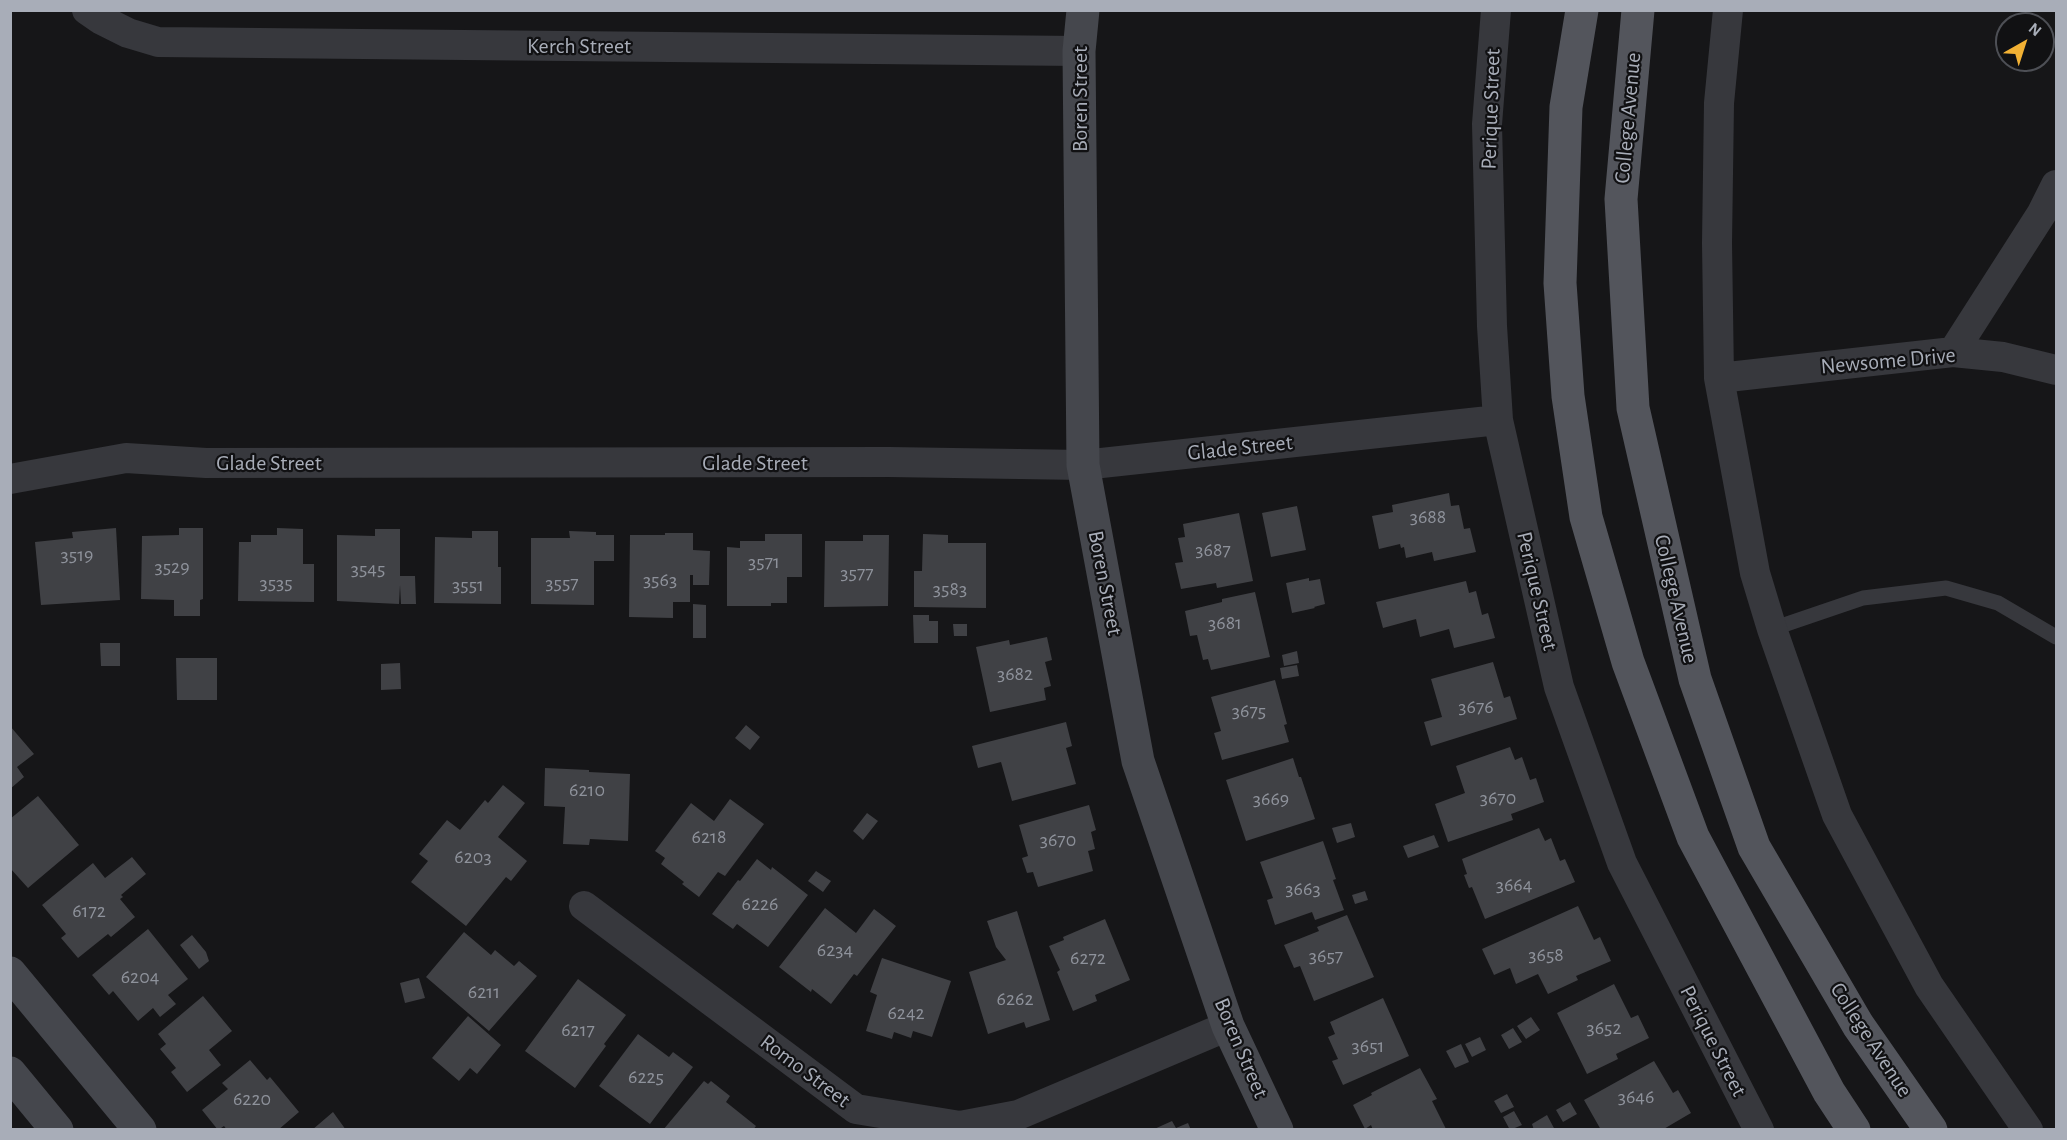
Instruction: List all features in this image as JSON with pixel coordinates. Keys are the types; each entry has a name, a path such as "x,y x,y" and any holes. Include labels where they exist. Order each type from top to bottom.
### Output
{"main road":[{"path":"1582,10 1566,107 1560,284 1568,396 1586,517 1628,662 1693,837 1829,1092 1854,1130"},
{"name":"College Avenue","path":"1638,10 1621,200 1633,408 1695,679 1754,847 1858,1025 1931,1130"}],"street":[{"name":"Kerch Street","path":"87,10 100,20 128,33 158,42 1079,51"},
{"name":"Boren Street","path":"1083,10 1079,51 1083,465 1138,761 1228,1026 1276,1130"},
{"name":"Perique Street","path":"1496,10 1487,124 1492,326 1498,420 1559,687 1622,863 1759,1130"},
{"path":"1728,10 1719,103 1717,243 1719,378 1755,573 1772,629 1837,815 1929,986 2028,1130"},
{"path":"1953,352 2042,213 2056,185"},
{"name":"Newsome Drive","path":"1719,378 1953,352 2003,357 2056,370"},
{"name":"Glade Street","path":"10,479 126,458 206,463 909,462 1083,465 1498,420"},
{"name":"Romo Street","path":"584,906 856,1109 960,1126 1018,1115 1228,1026"},
{"path":"10,974 140,1130"},
{"path":"10,1073 57,1130"}],"lane":[{"path":"1772,629 1863,598 1946,588 1998,603 2056,637"}],"building":[{"path":"1449,493 1451,506 1459,505 1464,529 1470,528 1476,552 1434,561 1432,552 1406,558 1404,547 1401,548 1400,544 1379,549 1372,516 1393,512 1392,505"},
{"path":"1297,506 1306,550 1271,557 1262,513"},
{"path":"1239,513 1253,581 1217,588 1216,583 1181,589 1175,563 1183,562 1178,538 1185,537 1183,524"},
{"path":"116,528 120,600 41,605 35,542 73,538 72,532"},
{"path":"179,528 203,528 203,599 200,600 200,616 174,616 174,600 141,599 142,536 179,535"},
{"path":"277,528 303,529 303,564 314,564 314,602 238,601 239,542 251,542 251,535 277,535"},
{"path":"375,529 400,529 400,576 415,576 416,604 401,604 400,585 399,604 337,601 337,535 375,536"},
{"path":"472,531 498,531 501,604 434,603 435,537 472,538"},
{"path":"569,531 614,535 614,561 594,561 594,605 531,604 531,538 570,538"},
{"path":"665,533 693,533 693,550 710,551 709,585 693,585 693,575 690,575 690,602 673,602 673,618 629,617 630,535 665,535"},
{"path":"765,534 802,534 802,577 787,577 787,603 771,603 771,606 727,606 727,547 740,548 740,541 765,541"},
{"path":"923,534 948,535 948,543 986,543 986,608 914,607 914,571 922,571"},
{"path":"863,535 889,535 888,606 824,607 825,541 863,541"},
{"path":"1309,578 1309,581 1320,579 1325,604 1292,613 1286,583"},
{"path":"1466,581 1469,593 1476,591 1482,615 1488,613 1495,638 1454,648 1449,629 1420,637 1416,619 1383,628 1376,602"},
{"path":"1255,592 1270,657 1211,670 1208,659 1203,660 1197,635 1190,636 1185,611 1222,602 1222,599"},
{"path":"693,604 706,605 706,638 693,638"},
{"path":"913,615 929,615 929,621 938,621 938,643 914,643"},
{"path":"953,624 967,624 967,636 954,636"},
{"path":"1047,637 1052,660 1045,662 1051,686 1044,688 1046,700 990,712 976,647 1009,640 1010,645"},
{"path":"100,643 120,643 120,666 101,666"},
{"path":"1297,651 1299,663 1284,666 1282,655"},
{"path":"176,658 217,658 217,700 177,700"},
{"path":"1493,662 1504,698 1510,696 1517,719 1431,746 1424,722 1442,717 1431,679"},
{"path":"400,663 401,689 381,690 381,664"},
{"path":"1297,665 1299,676 1282,679 1280,668"},
{"path":"1275,680 1287,724 1284,725 1289,742 1222,760 1214,733 1221,731 1211,697"},
{"path":"1066,722 1072,746 1066,748 1076,784 1012,801 1001,762 978,768 972,746"},
{"path":"746,725 760,737 750,750 735,738"},
{"path":"10,726 34,754 17,767 24,777 10,789"},
{"path":"1510,747 1515,760 1522,757 1530,780 1536,778 1544,802 1511,814 1513,820 1448,842 1435,804 1465,793 1456,766"},
{"path":"1293,758 1315,819 1246,841 1226,780"},
{"path":"545,768 630,774 628,841 590,839 589,845 563,844 565,807 544,806"},
{"path":"503,785 525,803 498,837 527,861 511,881 506,877 466,926 411,882 428,861 419,854 447,820 460,830 485,800 488,803"},
{"path":"38,796 79,845 28,888 10,868 10,819"},
{"path":"730,799 764,824 725,876 718,872 699,897 661,864 665,858 655,851 691,803 714,821"},
{"path":"1089,805 1096,830 1091,832 1095,849 1088,851 1093,871 1038,887 1033,872 1027,873 1022,858 1028,856 1019,825"},
{"path":"867,813 878,821 863,840 853,831"},
{"path":"1351,823 1355,837 1337,843 1332,828"},
{"path":"1539,828 1545,841 1551,838 1560,861 1565,859 1575,882 1485,919 1472,887 1469,888 1464,875 1467,874 1462,859"},
{"path":"1434,835 1439,847 1408,858 1403,846"},
{"path":"1323,841 1344,910 1315,920 1312,912 1275,925 1267,900 1273,898 1260,862"},
{"path":"132,857 146,874 121,895 123,897 120,899 135,917 111,937 108,934 78,958 61,938 66,934 42,905 93,863 105,878"},
{"path":"757,859 771,870 772,867 808,895 768,947 737,924 733,929 712,914"},
{"path":"816,871 831,881 823,892 808,881"},
{"path":"1365,891 1368,900 1355,904 1352,895"},
{"path":"1578,906 1594,940 1600,937 1611,961 1576,976 1578,980 1548,994 1538,974 1516,984 1510,968 1494,975 1482,949"},
{"path":"825,908 856,933 874,909 896,926 857,976 854,974 831,1004 812,989 811,992 779,967"},
{"path":"1017,911 1050,1020 1026,1028 1024,1022 988,1034 969,972 1006,960 996,947 987,921"},
{"path":"1347,915 1374,977 1314,1001 1300,966 1294,968 1284,945 1319,931 1317,927"},
{"path":"1105,919 1130,980 1095,995 1097,1001 1073,1011 1057,972 1060,970 1049,946 1064,940 1063,937"},
{"path":"148,929 188,979 168,995 176,1004 160,1017 153,1008 138,1021 113,991 109,995 92,975"},
{"path":"464,932 491,955 495,950 514,966 519,961 537,976 489,1031 426,977"},
{"path":"192,935 206,952 209,961 199,969 180,945"},
{"path":"882,958 951,981 932,1037 913,1031 911,1038 894,1032 892,1039 866,1031 877,995 870,992"},
{"path":"419,978 425,998 405,1003 400,983"},
{"path":"578,979 626,1015 575,1088 525,1051"},
{"path":"1614,984 1631,1018 1638,1015 1649,1038 1616,1054 1618,1059 1587,1074 1557,1013"},
{"path":"203,996 232,1031 209,1050 221,1065 187,1092 171,1072 176,1068 160,1049 166,1044 158,1034"},
{"path":"1383,998 1409,1056 1343,1085 1332,1061 1338,1059 1328,1037 1335,1034 1330,1022"},
{"path":"468,1016 501,1045 477,1074 470,1068 459,1081 432,1058"},
{"path":"1531,1017 1540,1030 1526,1039 1517,1026"},
{"path":"1513,1028 1522,1042 1509,1049 1501,1035"},
{"path":"638,1034 669,1057 673,1052 693,1067 650,1124 599,1086"},
{"path":"1480,1037 1486,1050 1472,1057 1465,1044"},
{"path":"1461,1044 1469,1062 1455,1068 1446,1051"},
{"path":"250,1060 267,1080 270,1077 299,1112 278,1130 227,1130 224,1126 218,1130 202,1110 228,1089 222,1083"},
{"path":"1654,1061 1673,1093 1678,1090 1691,1113 1662,1130 1601,1130 1584,1100"},
{"path":"1420,1068 1437,1099 1432,1101 1446,1129 1373,1130 1371,1125 1365,1129 1353,1105 1372,1095 1371,1093"},
{"path":"704,1081 708,1084 711,1081 730,1096 726,1102 756,1126 753,1130 663,1130"},
{"path":"1507,1094 1514,1107 1501,1113 1494,1101"},
{"path":"1570,1102 1577,1114 1563,1122 1556,1110"},
{"path":"1514,1111 1522,1125 1510,1130 1503,1117"},
{"path":"333,1112 346,1130 312,1130"},
{"path":"1547,1115 1555,1130 1534,1130 1532,1124"},
{"path":"1172,1121 1176,1128 1188,1123 1191,1130 1152,1130"}]}
